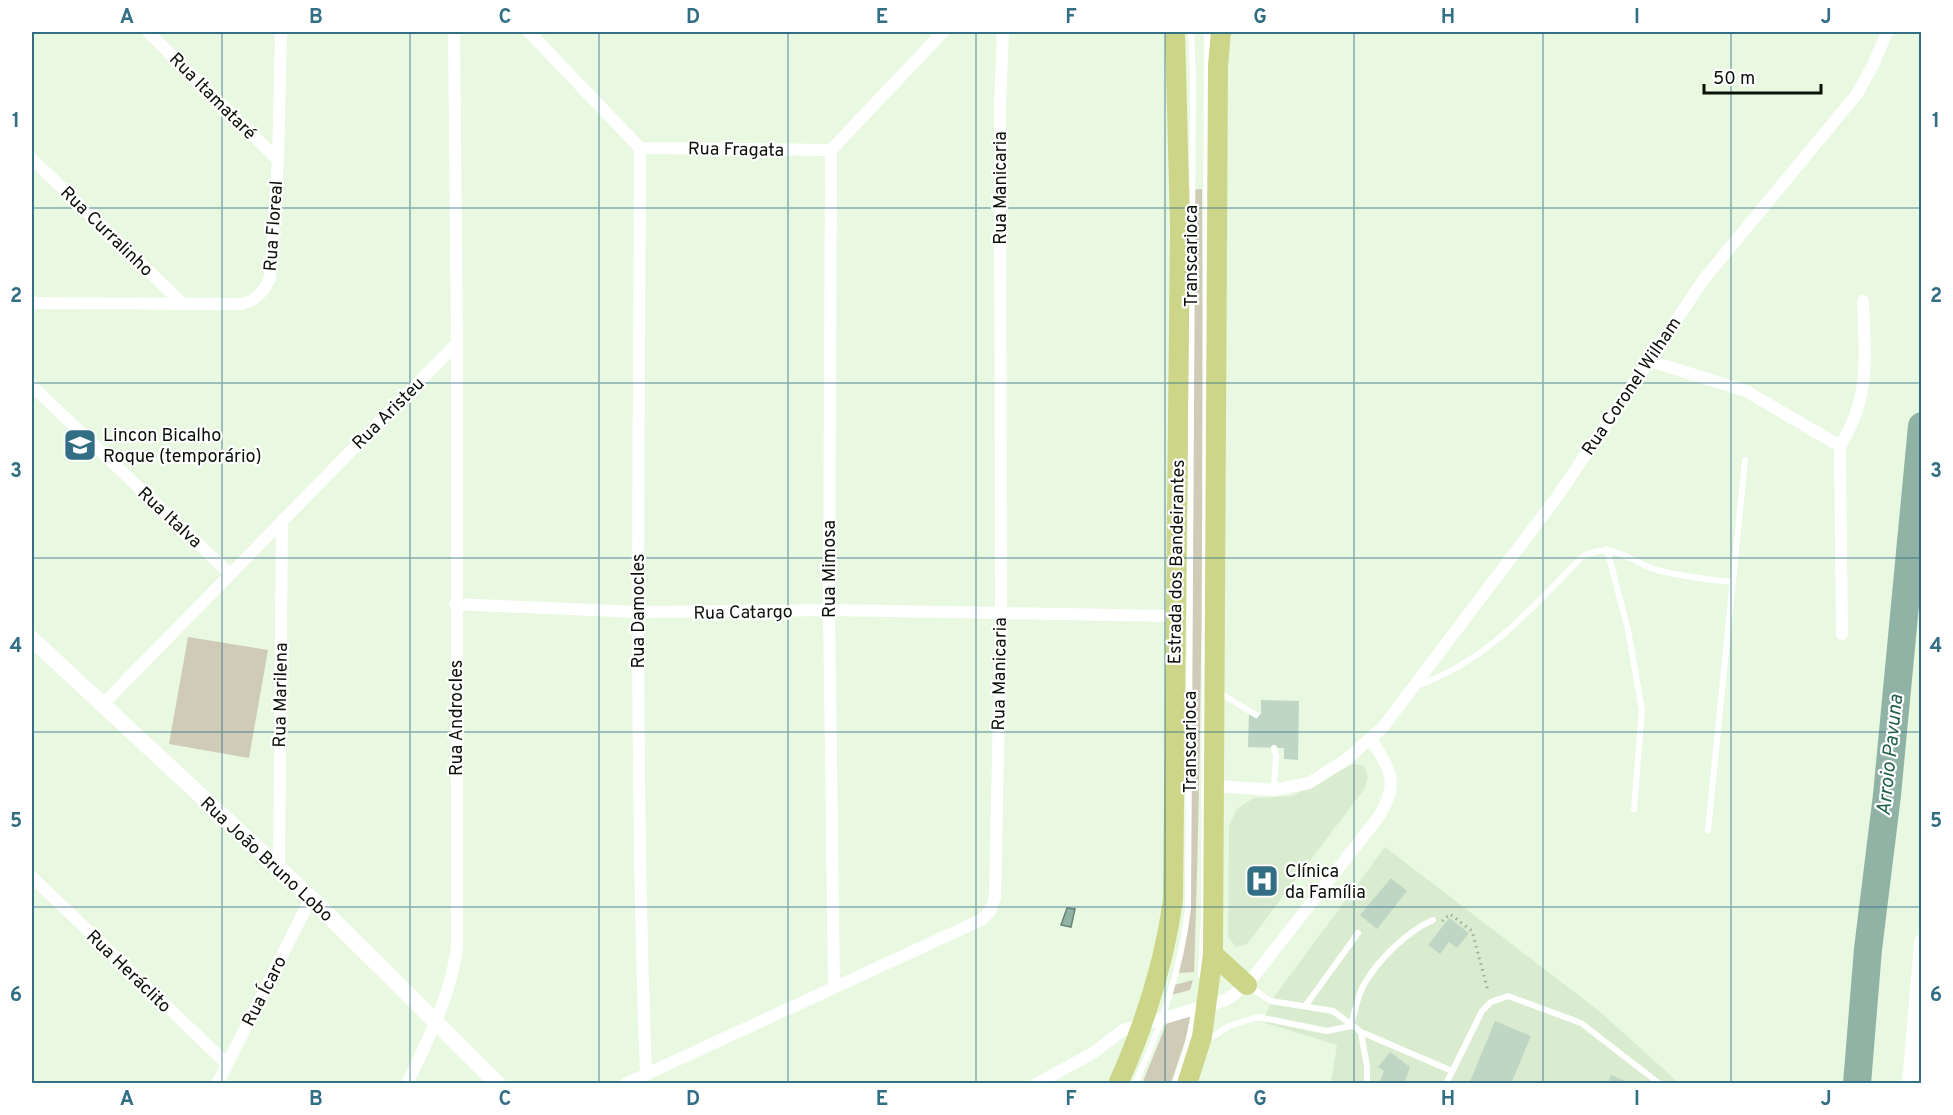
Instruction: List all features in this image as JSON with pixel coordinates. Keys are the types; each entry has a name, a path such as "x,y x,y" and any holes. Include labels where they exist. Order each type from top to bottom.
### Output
{"main road":[{"name":"Estrada dos Bandeirantes","path":"1118,1083 1143,1024 1162,964 1173,900 1180,226 1175,32"},
{"path":"1187,1083 1200,1045 1200,1006 1213,954 1216,786 1218,66 1221,32"},
{"path":"1213,954 1247,985"}],"street":[{"name":"Rua Itamataré","path":"148,32 278,160"},
{"name":"Rua Floreal","path":"32,303 242,304 252,301 265,290 270,278 278,160 281,32"},
{"path":"454,32 457,343"},
{"path":"529,32 640,148"},
{"path":"831,150 943,32"},
{"name":"Rua Manicaria","path":"625,1083 981,920 990,910 995,897 1001,614 1000,107 1003,32"},
{"name":"Rua Coronel Wilham","path":"1216,786 1274,790 1309,783 1339,764 1371,739 1416,686 1557,497 1704,279 1857,94 1887,32"},
{"name":"Rua Fragata","path":"640,148 831,150"},
{"name":"Rua Damocles","path":"640,148 638,612 641,960 646,1074"},
{"name":"Rua Mimosa","path":"831,150 829,610 834,988"},
{"name":"Rua Curralinho","path":"32,159 182,303"},
{"path":"1842,634 1840,446 1851,429 1863,395 1863,301"},
{"name":"Rua Aristeu","path":"102,705 457,343"},
{"name":"Rua Androcles","path":"407,1083 436,1021 454,969 457,946 455,604 457,343"},
{"path":"1650,362 1746,391 1840,446"},
{"name":"Rua Italva","path":"32,386 229,573"},
{"name":"Rua Marilena","path":"279,868 282,521"},
{"name":"Rua Catargo","path":"455,604 638,612 829,610 1175,616"},
{"name":"Rua João Bruno Lobo","path":"33,642 311,898 498,1083"},
{"path":"1036,1083 1055,1080 1123,1030 1233,998 1247,985 1377,819 1389,800 1392,779 1371,739"},
{"name":"Rua Heráclito","path":"32,877 226,1064"},
{"name":"Rua Ícaro","path":"216,1083 311,898"},
{"path":"1910,1083 1922,942"}],"lane":[{"name":"Transcarioca","path":"1135,1083 1163,1019 1175,983 1185,935 1188,888 1193,75 1191,32"},
{"name":"Transcarioca","path":"1201,978 1204,912 1207,32"},
{"path":"1708,830 1745,459"},
{"path":"1416,686 1444,676 1469,662 1514,626 1582,557 1595,551 1607,549 1656,569 1733,582"},
{"path":"1607,549 1628,630 1642,710 1634,809"},
{"path":"1216,691 1233,699 1256,715"},
{"path":"1274,748 1276,756 1274,790"},
{"path":"1351,1026 1364,986 1373,972 1406,936 1433,920"},
{"path":"1306,1005 1358,933"},
{"path":"1247,985 1271,1001 1333,1011 1361,1032 1452,1071"},
{"path":"1446,1083 1482,1011 1491,1002 1508,996 1581,1023 1660,1083"},
{"path":"1175,1083 1200,1006"},
{"path":"1200,1045 1229,1026 1258,1017 1327,1031 1351,1026"},
{"path":"1361,1032 1367,1067 1367,1083"}],"path":[{"path":"1433,920 1443,921 1450,914 1469,928 1491,1002"}],"shaded area":[{"path":"1202,189 1202,580 1194,972 1178,973 1188,919 1187,190"},
{"path":"188,637 268,650 249,758 169,744"},
{"name":"Clínica da Família","path":"1353,764 1364,766 1368,776 1365,788 1247,944 1236,947 1228,937 1229,825 1237,809 1254,798 1292,796"},
{"path":"1385,847 1599,1011 1679,1083 1331,1083 1337,1045 1265,1023 1265,1018 1271,1001"},
{"path":"1067,908 1075,909 1071,927 1061,925"},
{"path":"1193,980 1190,990 1171,995 1174,985"},
{"path":"1194,1014 1171,1083 1142,1084 1168,1020"}],"building":[{"path":"1261,700 1299,701 1298,760 1284,759 1284,748 1248,747 1249,714 1261,715"},
{"path":"1391,878 1407,891 1377,929 1360,915"},
{"path":"1449,918 1469,933 1457,948 1449,942 1440,954 1428,945"},
{"path":"1495,1021 1531,1036 1511,1084 1469,1084"},
{"path":"1390,1052 1410,1067 1404,1084 1379,1084 1384,1071 1378,1067"},
{"path":"1611,1075 1632,1084 1608,1084"}],"waterway":[{"name":"Arroio Pavuna","path":"1857,1084 1868,949 1887,795 1922,426"}],"place":[{"name":"Lincon Bicalho Roque (temporário)","path":"80,445"},
{"name":"Clínica da Família","path":"1262,881"}]}
